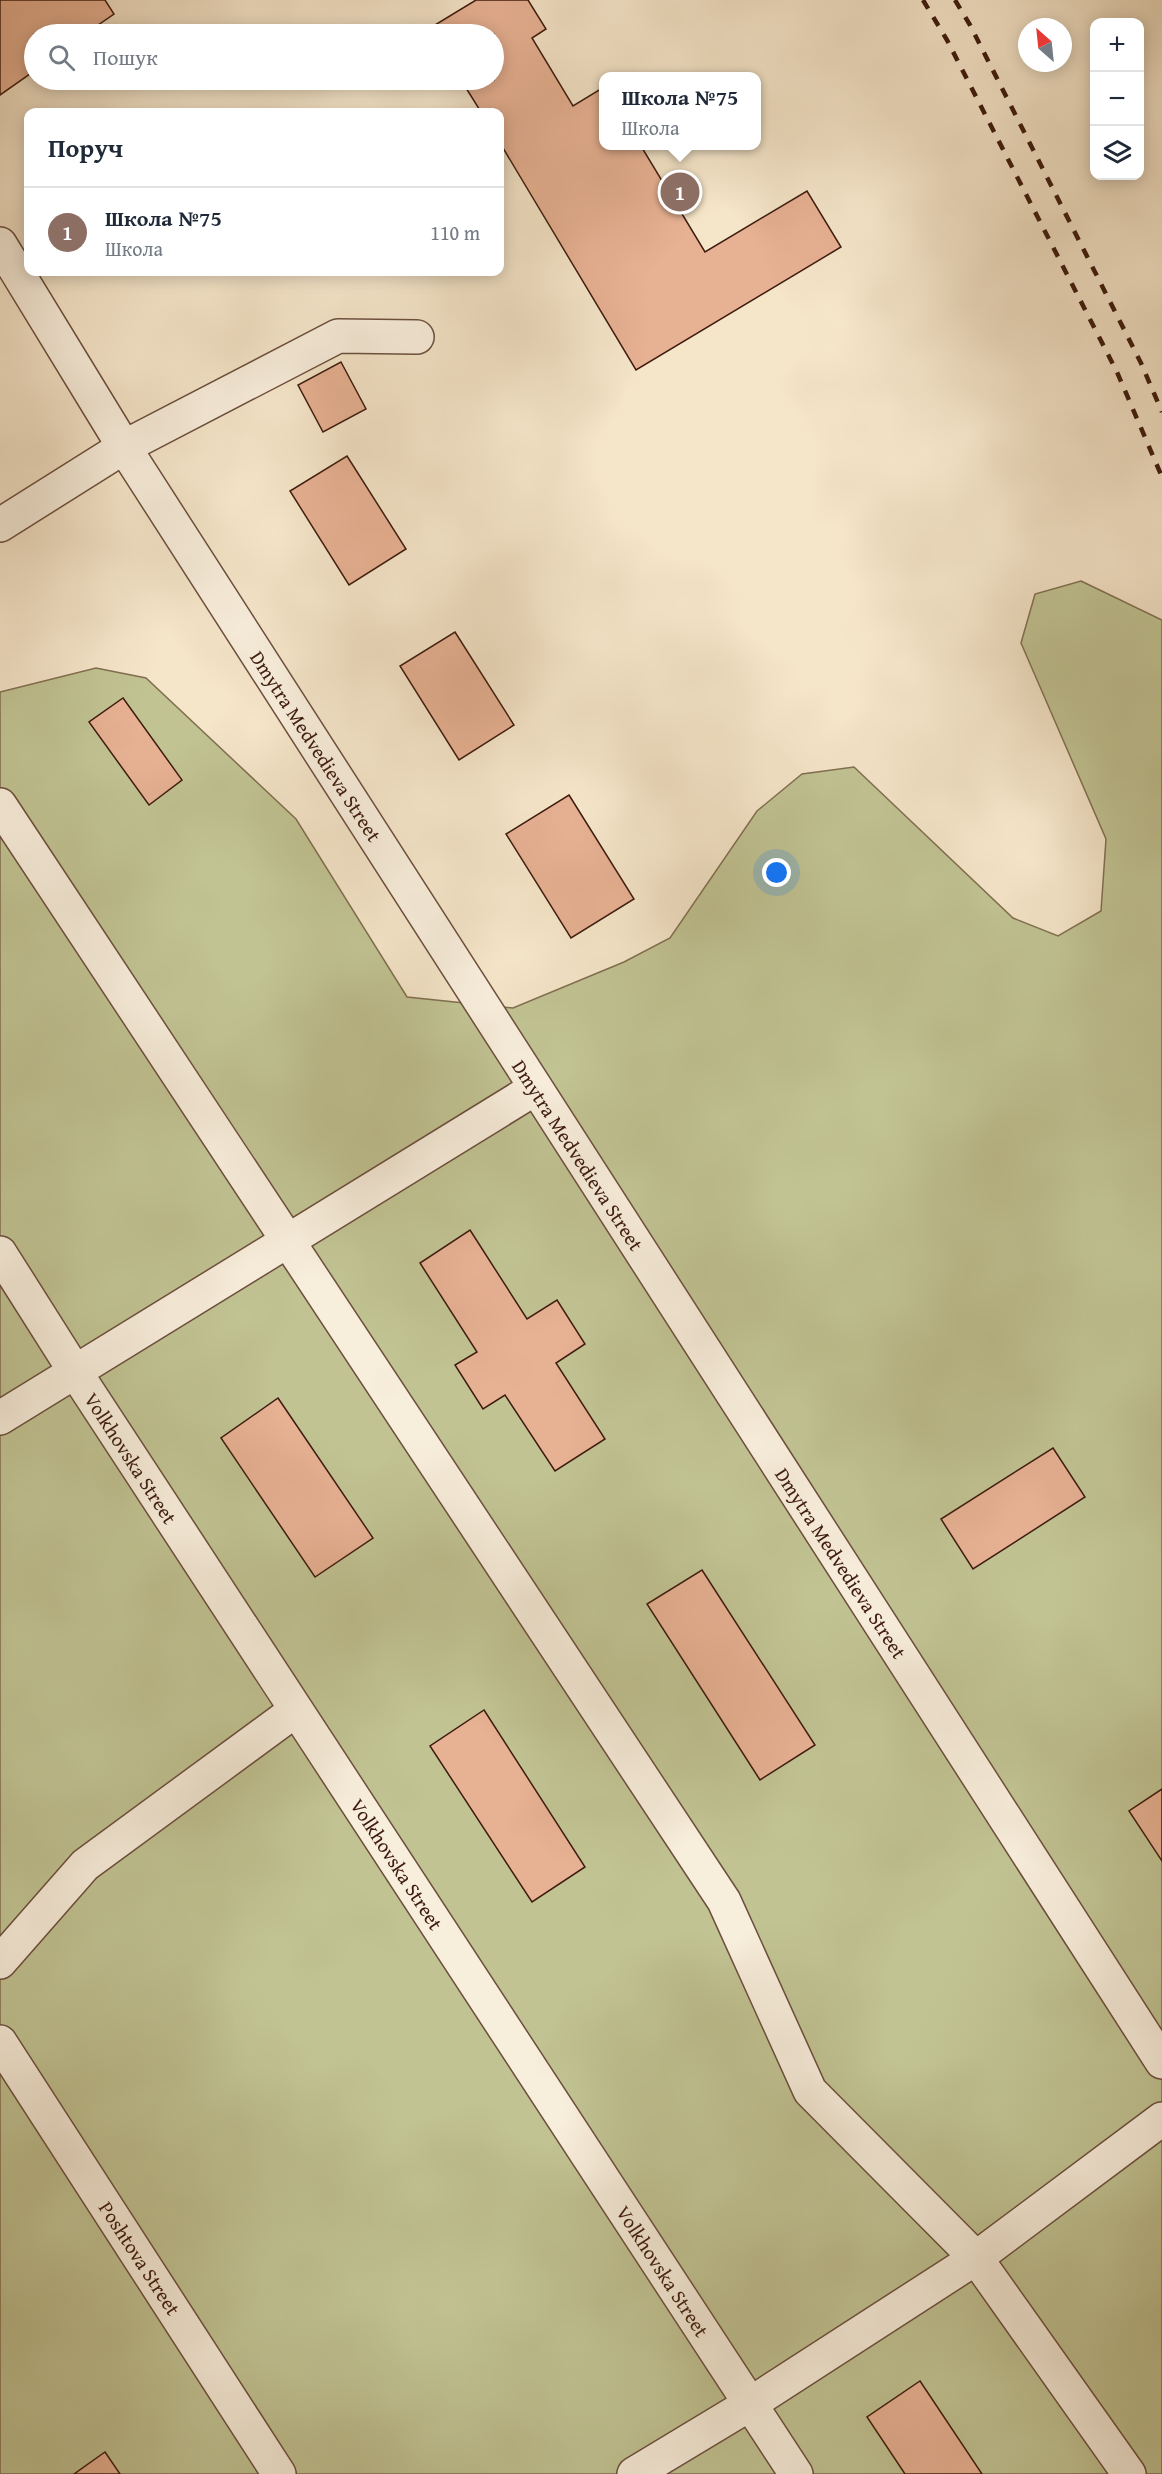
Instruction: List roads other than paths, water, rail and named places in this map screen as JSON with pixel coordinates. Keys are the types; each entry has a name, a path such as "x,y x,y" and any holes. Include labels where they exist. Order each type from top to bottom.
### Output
{"street":[{"name":"Dmytra Medvedieva Street","path":"0,244 124,447 1162,2062"},
{"path":"0,525 124,447 338,336 417,337"},
{"path":"0,805 724,1901 810,2091 976,2258 1130,2474"},
{"path":"0,1418 74,1370 536,1088"},
{"name":"Volkhovska Street","path":"0,1253 74,1370 796,2474"},
{"path":"0,1962 85,1865 296,1710"},
{"name":"Poshtova Street","path":"0,2042 279,2474"},
{"path":"634,2474 750,2404 976,2258 1162,2119"}],"railway":[{"path":"923,0 947,40 1117,372 1162,477"},
{"path":"955,0 970,25 1141,363 1162,412"}],"place":[{"name":"Школа №75","path":"680,192"}]}
